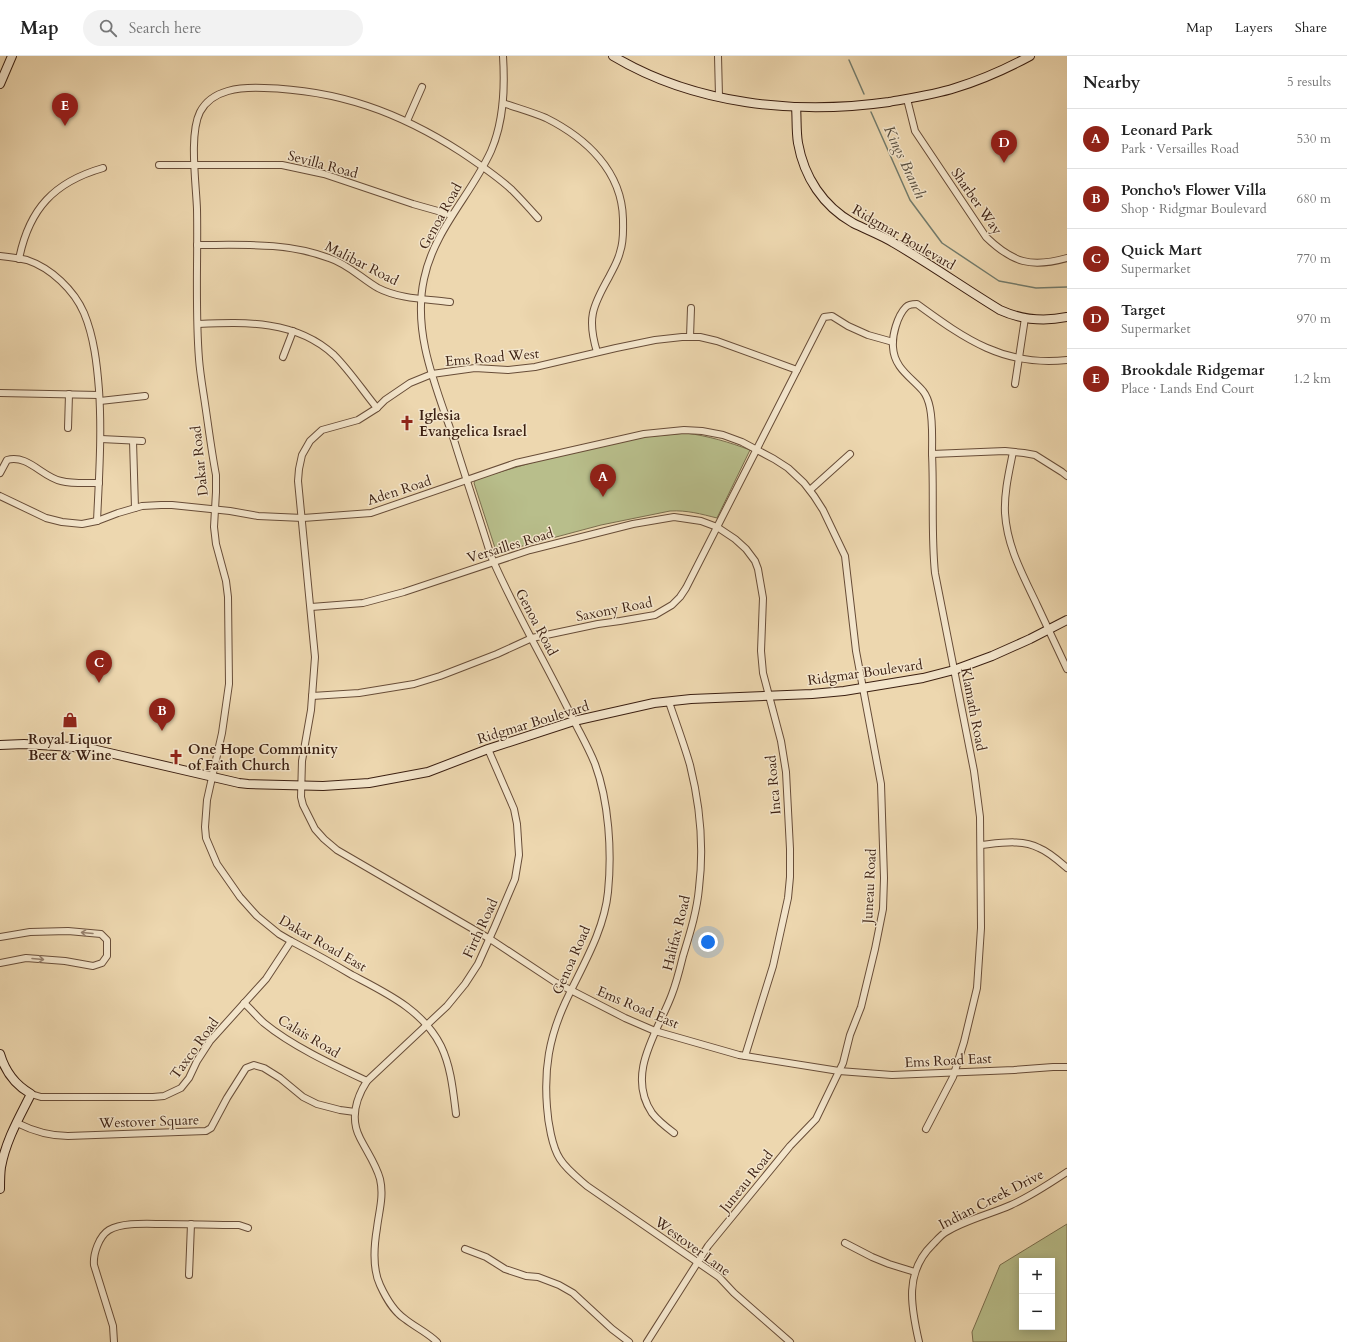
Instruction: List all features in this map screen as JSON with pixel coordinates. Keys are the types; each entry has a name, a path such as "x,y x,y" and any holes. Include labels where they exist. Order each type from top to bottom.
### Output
{"street":[{"path":"0,84 12,56"},
{"name":"Genoa Road","path":"504,56 505,88 498,131 483,166 452,215 431,254 424,279 421,299 421,317 428,362 494,562 595,763 600,782 610,838 608,894 594,943 564,1005 553,1034 547,1058 546,1095 550,1132 560,1159 569,1170 594,1191"},
{"path":"613,56 658,78 693,90 762,105 796,107 828,107 872,104 938,93 980,80 1030,56"},
{"path":"718,56 719,96"},
{"path":"407,121 422,87"},
{"name":"Dakar Road","path":"212,777 223,726 229,684 228,597 226,582 216,544 214,527 216,475 199,360 197,207 194,141 196,122 201,110 216,96 232,90 251,88 284,89 322,94 354,101 407,121 441,139 483,166 513,191 538,218"},
{"name":"Sharber Way","path":"907,99 915,131 986,237 999,250 1018,260 1036,264 1054,262 1067,258"},
{"path":"503,103 546,118 572,133 593,150 610,172 616,184 623,210 623,241 617,262 595,304 592,315 592,336 597,352"},
{"name":"Ridgmar Boulevard","path":"796,107 798,142 806,171 814,185 830,206 843,217 893,242 1000,310 1024,318 1043,320 1067,317"},
{"name":"Sevilla Road","path":"159,165 255,164 282,165 300,168 324,174 413,204 452,215"},
{"path":"19,258 28,227 43,203 54,192 73,178 103,168"},
{"name":"Malibar Road","path":"197,245 278,246 313,252 337,261 378,288 401,296 450,302"},
{"path":"0,256 28,260 55,276 64,284 79,303 91,333 98,374 101,439 97,521"},
{"name":"Klamath Road","path":"926,1129 954,1072 964,1042 977,988 982,928 980,817 974,771 938,594 933,560 933,471 930,410 927,397 924,392 903,372 896,358 893,349 895,330 900,316 906,307 917,304 965,338 984,348 1018,358"},
{"path":"690,337 691,308"},
{"name":"Saxony Road","path":"312,696 359,693 414,684 440,676 497,654 532,638 598,624 646,617 661,612 672,605 680,597 824,317 832,316 848,326 868,335 893,342"},
{"path":"1015,384 1024,318"},
{"path":"198,324 250,323 293,330 309,337 335,356 377,408"},
{"path":"283,357 293,330"},
{"name":"Ems Road West","path":"301,785 302,761 312,696 315,657 303,518 298,481 302,455 310,441 322,430 358,420 377,408 385,400 410,383 432,374 475,368 508,370 535,367 655,340 700,337 718,341 797,370"},
{"path":"1018,358 1038,361 1067,360"},
{"path":"0,393 69,394 99,398 145,396"},
{"path":"68,428 69,394"},
{"name":"Aden Road","path":"0,496 46,518 62,522 82,524 97,521 142,506 172,505 230,511 258,516 303,518 371,513 516,463 644,434 684,430 702,431 729,437 756,450"},
{"path":"101,439 142,441"},
{"path":"133,440 135,508"},
{"name":"Juneau Road","path":"647,1342 708,1246 790,1146 816,1119 843,1063 850,1035 861,1007 883,909 884,878 882,791 856,651 845,556 823,510 810,490 788,468 756,450"},
{"path":"1013,452 1007,480 1005,501 1008,538 1017,564 1067,669"},
{"path":"932,454 1013,452 1035,456 1067,476"},
{"path":"810,490 850,454"},
{"path":"0,473 7,460 14,458 23,460 45,474 62,481 99,483"},
{"name":"Versailles Road","path":"310,607 363,603 404,592 530,550 633,524 674,518 701,521 717,527"},
{"name":"Inca Road","path":"717,527 735,539 746,549 758,569 763,598 761,651 763,673 781,741 786,772 790,849 788,898 773,966 745,1056"},
{"name":"Ridgmar Boulevard","path":"0,745 24,744 88,748 248,784 350,785 428,772 488,749 574,721 654,703 691,699 818,693 863,688 923,678 954,670 992,656 1049,630 1067,620"},
{"name":"Halifax Road","path":"669,702 689,764 696,794 700,817 700,875 695,918 672,994 647,1049 643,1062 642,1081 643,1092 652,1113 659,1121 674,1133"},
{"name":"Firth Road","path":"355,1112 356,1102 361,1089 367,1081 447,1006 465,984 478,964 490,939 514,879 519,855 517,824 514,809 488,749"},
{"name":"Dakar Road East","path":"212,777 205,828 206,838 217,864 240,897 253,911 279,934 406,1005 427,1025 440,1045 450,1069 456,1114"},
{"name":"Ems Road East","path":"301,785 303,805 310,820 315,829 337,850 490,939 555,982 625,1018 655,1031 745,1056 839,1071 892,1075 1067,1067"},
{"path":"981,845 1012,842 1034,846 1041,848 1067,868"},
{"path":"0,937 30,932 68,931 101,934 107,940 107,956 102,963 92,966 65,961 26,958 0,963"},
{"name":"Taxco Road","path":"31,1094 52,1098 153,1097 164,1096 181,1088 189,1078 197,1061 210,1041 266,979 291,942"},
{"name":"Calais Road","path":"244,1003 263,1022 275,1031 318,1057 367,1081"},
{"path":"0,1054 10,1076 20,1087 31,1094 10,1135 1,1169 0,1189"},
{"name":"Westover Square","path":"17,1123 28,1129 58,1136 206,1131 211,1128 227,1098 246,1068 254,1065 264,1068 280,1078 304,1097 317,1104 355,1112"},
{"path":"355,1112 356,1128 374,1163 380,1180 381,1194 377,1228 375,1268 379,1284 395,1310 404,1319 437,1342"},
{"name":"Indian Creek Drive","path":"919,1342 913,1314 913,1278 921,1258 928,1249 945,1232 1011,1205 1041,1190 1067,1172"},
{"name":"Westover Lane","path":"594,1191 719,1277 734,1293 790,1342"},
{"path":"188,1275 190,1224"},
{"path":"114,1342 113,1326 94,1265 96,1248 105,1233 116,1227 125,1225 238,1225 248,1228"},
{"path":"845,1243 872,1257 915,1272"},
{"path":"465,1249 486,1257 505,1269 559,1284 573,1293 612,1329 629,1342"}],"green space":[{"path":"686,433 734,444 750,450 717,518 688,512 670,511 601,525 500,552 496,551 474,483 476,479 551,457 644,437"},
{"path":"1067,1224 1067,1342 973,1342 972,1332 1000,1265"}],"waterway":[{"name":"Kings Branch","path":"849,60 864,94"},
{"name":"Kings Branch","path":"871,112 910,200 942,243 999,281 1036,288 1067,287"}],"place":[{"name":"Brookdale Ridgemar","path":"65,126"},
{"name":"Target","path":"1004,163"},
{"name":"Iglesia Evangelica Israel","path":"407,423"},
{"name":"Leonard Park","path":"603,497"},
{"name":"Quick Mart","path":"99,683"},
{"name":"Royal Liquor Beer & Wine","path":"70,720"},
{"name":"Poncho's Flower Villa","path":"162,731"},
{"name":"One Hope Community of Faith Church","path":"176,757"}]}
